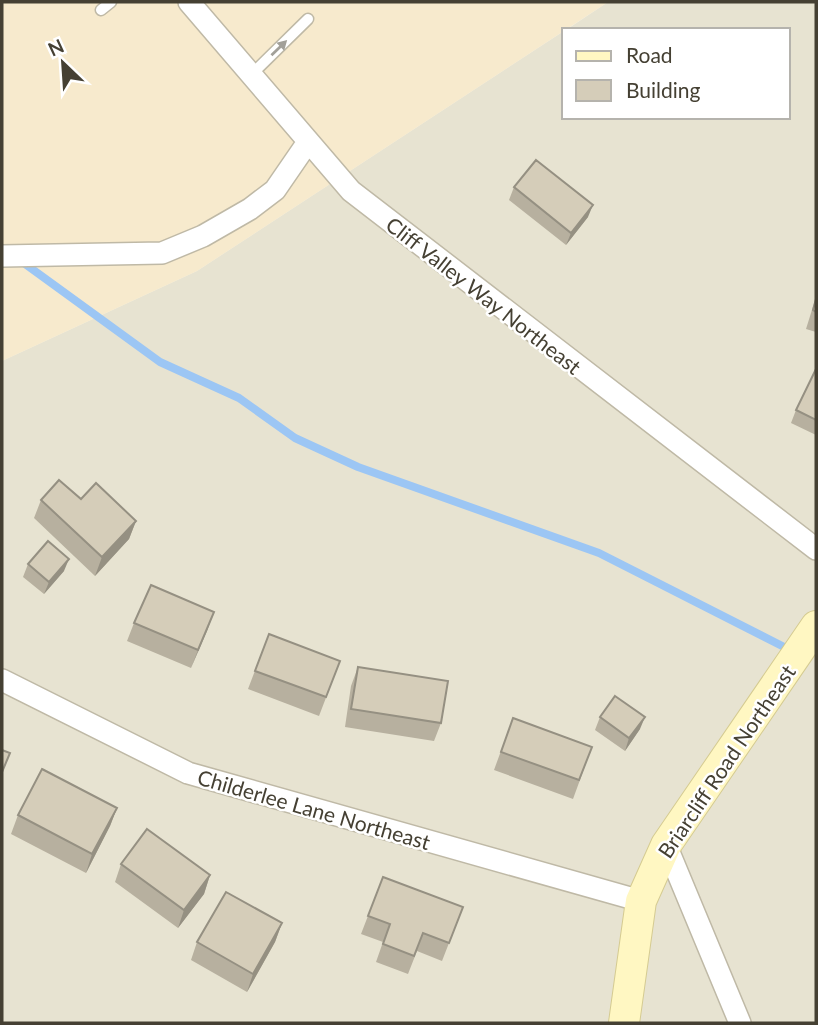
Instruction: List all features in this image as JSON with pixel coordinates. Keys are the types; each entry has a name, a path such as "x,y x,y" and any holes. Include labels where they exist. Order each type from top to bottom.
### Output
{"main road":[{"name":"Briarcliff Road Northeast","path":"624,1023 641,901 666,845 816,626"}],"street":[{"name":"Cliff Valley Way Northeast","path":"189,2 351,191 816,549"},
{"path":"2,256 162,253 203,236 275,190 308,142"},
{"name":"Childerlee Lane Northeast","path":"2,680 188,773 641,901"},
{"path":"666,845 740,1023"}],"lane":[{"path":"101,9 111,2"},
{"path":"250,76 308,19"}],"shaded area":[{"path":"2,2 608,2 568,28 562,28 562,32 197,271 2,361"},
{"path":"608,2 816,2 816,1023 2,1023 2,361 197,271 562,32 562,119 790,119 790,28 569,28"}],"building":[{"path":"536,160 593,205 571,233 514,187"},
{"path":"816,369 816,420 796,410"},
{"path":"59,480 81,499 96,483 136,521 102,557 41,500"},
{"path":"48,541 69,559 49,582 28,564"},
{"path":"151,585 214,612 198,650 134,623"},
{"path":"269,634 340,661 326,697 255,671"},
{"path":"358,667 448,681 441,723 351,709"},
{"path":"615,696 645,717 629,738 600,717"},
{"path":"513,718 592,747 579,780 501,752"},
{"path":"2,750 10,753 2,772"},
{"path":"42,769 117,808 92,854 18,815"},
{"path":"147,829 210,875 184,910 121,864"},
{"path":"383,877 463,907 449,943 423,933 414,956 383,944 390,924 368,916"},
{"path":"226,892 282,923 253,974 197,942"}],"waterway":[{"path":"21,261 160,362 239,398 295,438 358,467 599,553 792,651"}]}
